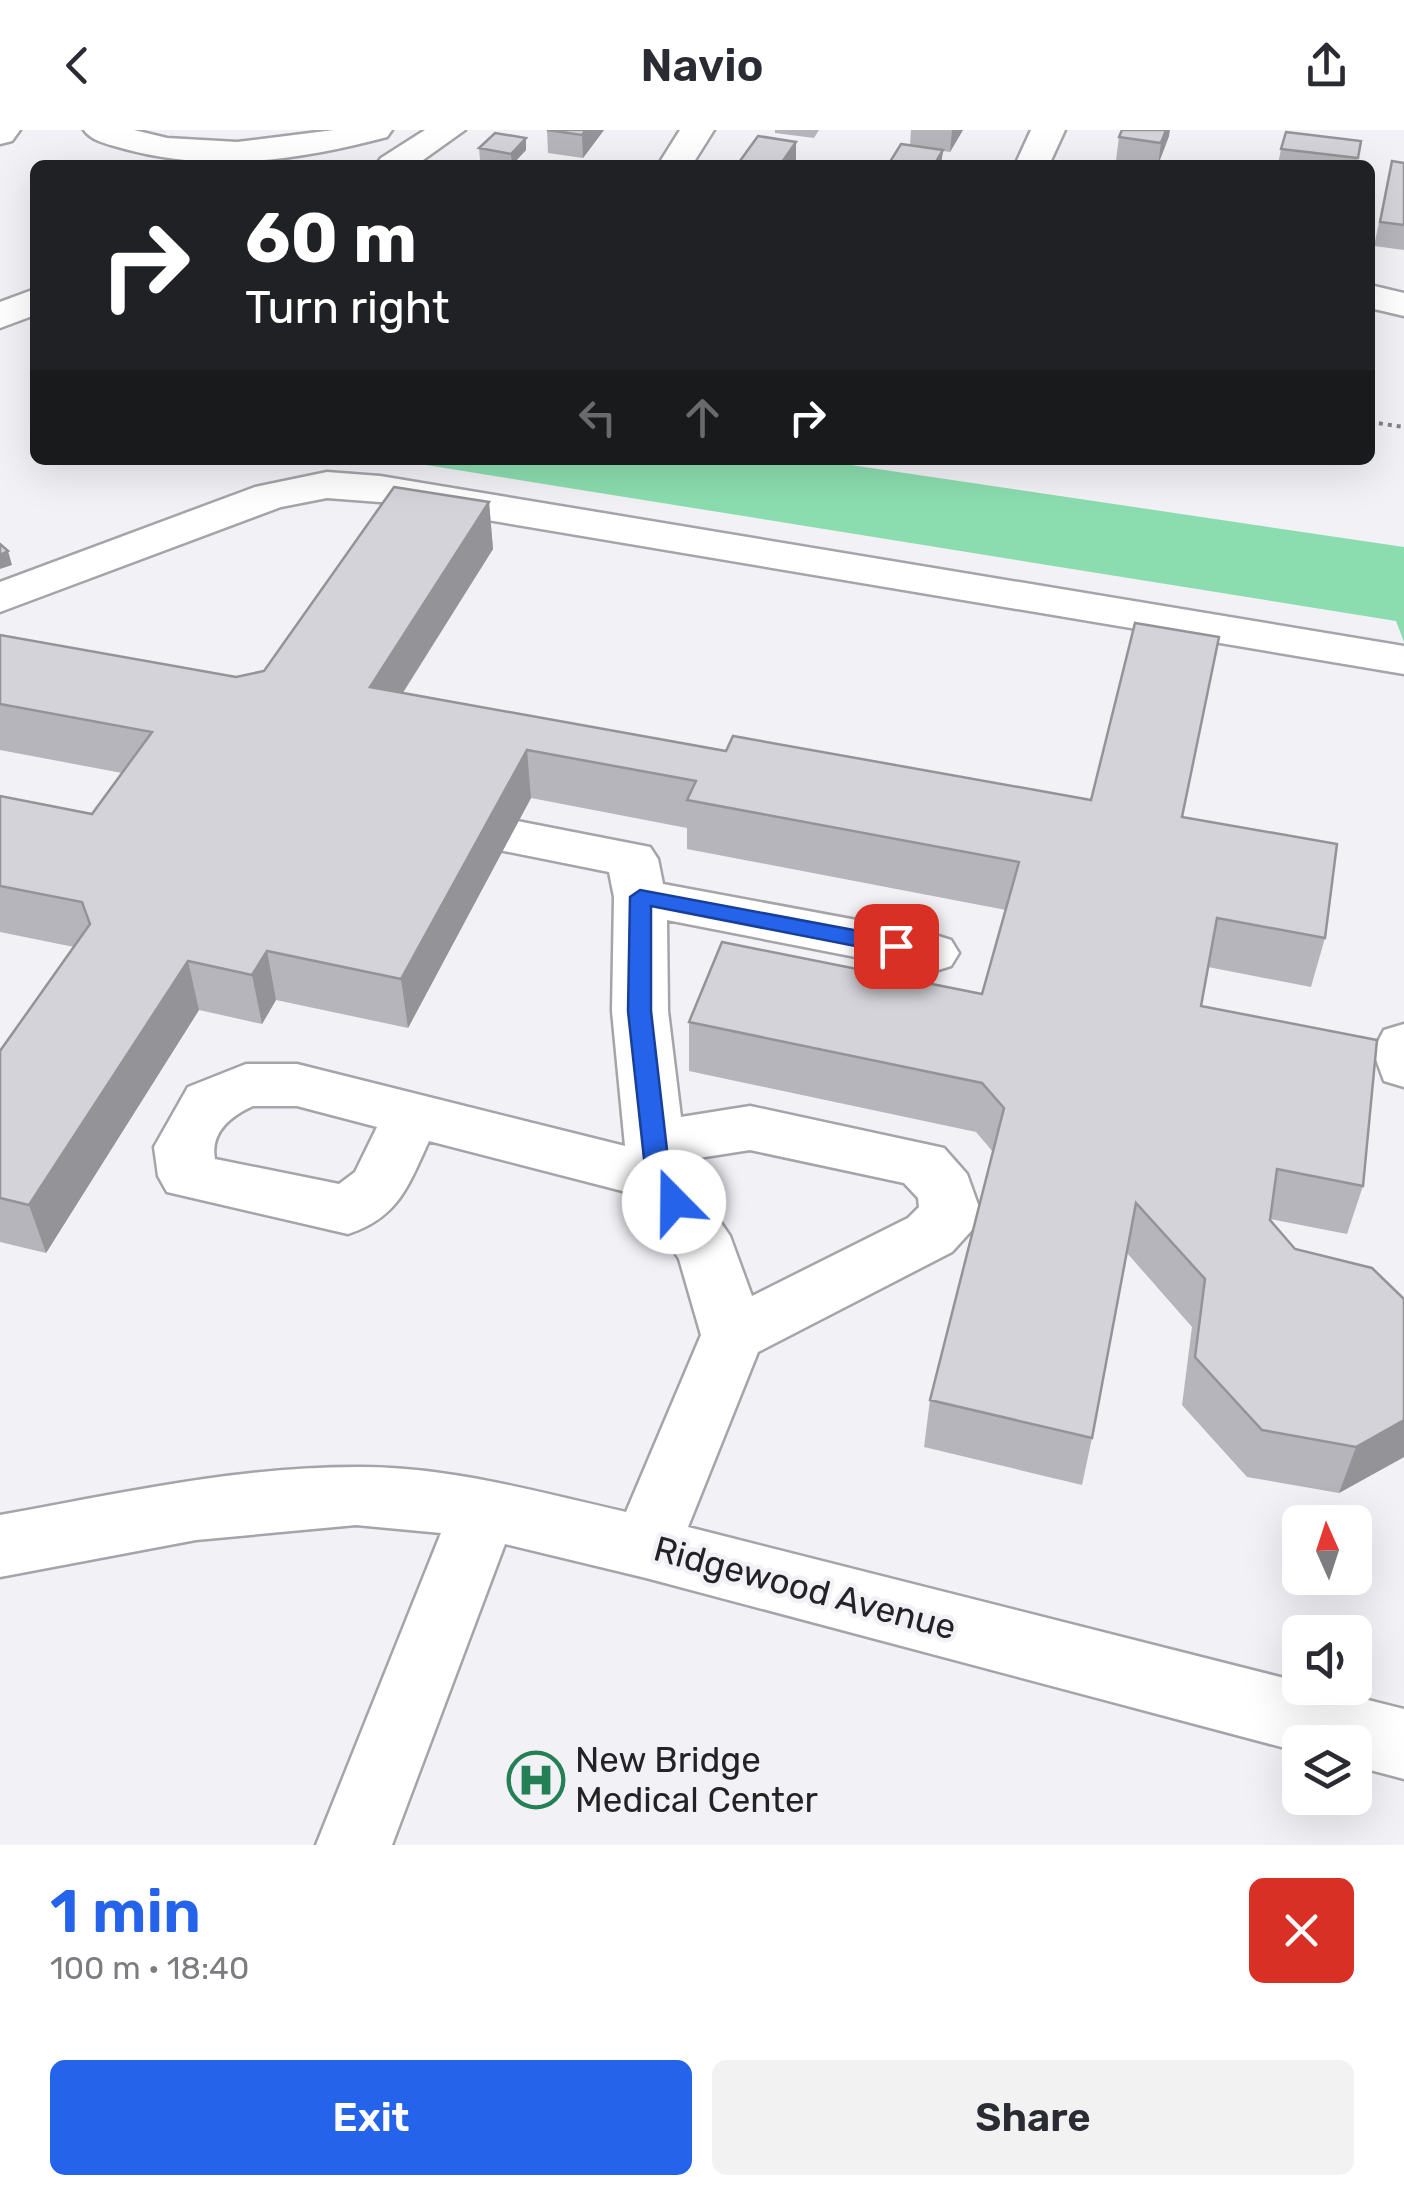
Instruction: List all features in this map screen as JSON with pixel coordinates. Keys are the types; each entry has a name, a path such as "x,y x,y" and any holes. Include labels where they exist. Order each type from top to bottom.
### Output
{"main road":[{"path":"101,130 132,141 228,152 287,148 374,130"},
{"path":"401,160 448,130"},
{"path":"679,160 698,130"},
{"path":"1034,160 1048,130"},
{"path":"119,160 175,148"},
{"path":"1375,297 1404,306"},
{"path":"0,318 30,303"},
{"path":"0,598 270,496 326,486 418,495 1404,660"},
{"path":"517,838 632,859 640,897 640,1011 656,1160 708,1253 733,1335 646,1546"},
{"path":"640,897 932,953"},
{"path":"1404,1044 1404,1066"},
{"path":"414,1112 656,1160 750,1128 923,1164 946,1190 951,1213 930,1235 733,1335"},
{"name":"Ridgewood Avenue","path":"0,1546 196,1510 356,1496 484,1510 646,1546 1404,1744"},
{"path":"354,1845 484,1510"}],"path":[{"path":"1375,423 1404,427"}],"green space":[{"path":"426,465 851,465 1404,547 1404,642 1396,621"}],"building":[{"path":"547,130 586,130 582,135"},
{"path":"1122,130 1166,130 1161,143 1119,137"},
{"path":"1286,132 1361,141 1358,158 1281,149"},
{"path":"495,133 526,138 511,154 479,148"},
{"path":"758,136 796,142 783,160 741,160"},
{"path":"901,144 943,150 937,160 891,160"},
{"path":"1392,161 1404,163 1404,225 1380,222"},
{"path":"394,487 489,502 370,687 726,751 733,736 1091,800 1135,623 1219,637 1182,817 1337,844 1325,938 1217,918 1201,1006 1377,1040 1363,1186 1277,1169 1270,1220 1295,1249 1372,1268 1404,1299 1404,1420 1356,1447 1262,1430 1195,1357 1205,1279 1136,1203 1092,1438 930,1400 1004,1108 982,1083 689,1022 722,942 982,994 1019,862 687,800 696,781 527,750 401,979 267,951 252,975 188,961 29,1205 0,1198 0,1051 90,924 82,902 0,886 0,796 92,814 152,732 0,704 0,635 236,677 264,671"}],"place":[{"name":"New Bridge Medical Center","path":"536,1780"}],"route":[{"path":"674,1202 658,1177 640,1011 640,897 896,946"}]}
